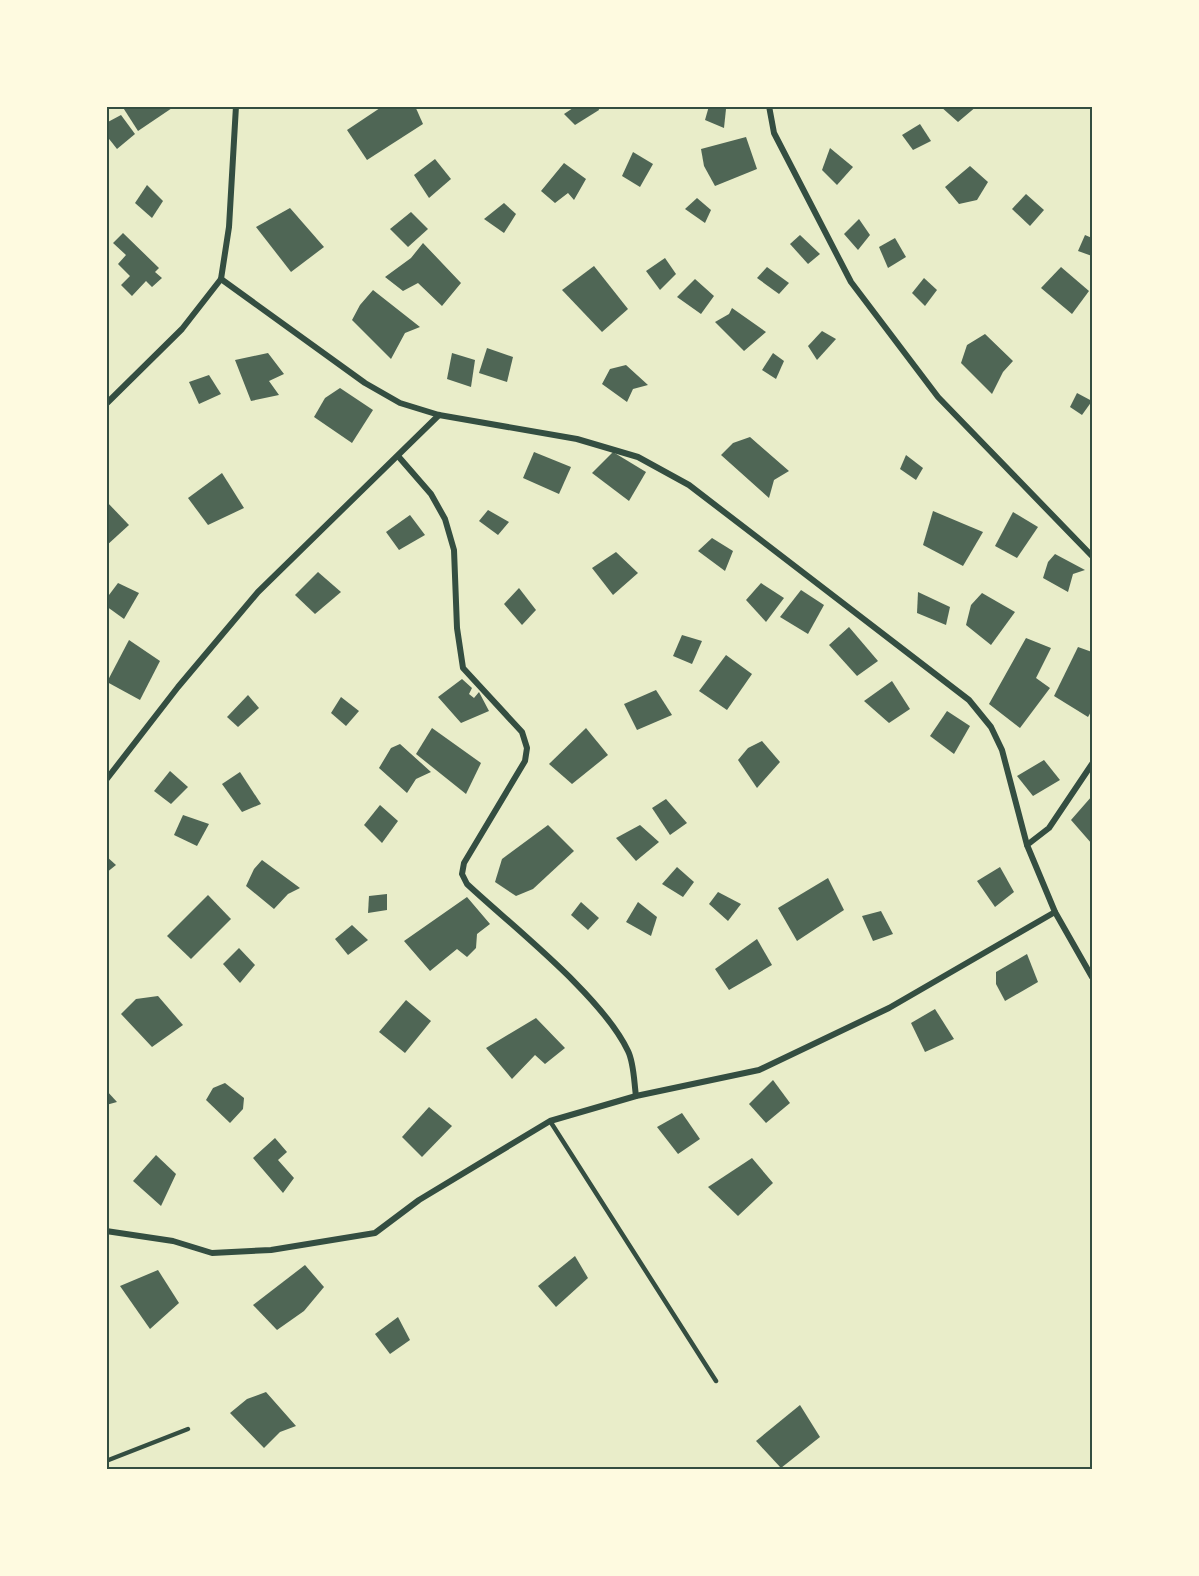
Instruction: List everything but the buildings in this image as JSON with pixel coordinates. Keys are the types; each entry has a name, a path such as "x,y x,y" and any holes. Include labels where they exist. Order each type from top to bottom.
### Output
{"street":[{"path":"106,404 182,329 220,279 229,227 236,106"},
{"path":"769,106 774,133 851,282 938,397 1092,556"},
{"path":"220,279 365,383 400,403 439,415 577,439 638,457 689,485 969,700 991,727 1002,750 1026,845 1055,912 1092,977"},
{"path":"106,780 178,687 258,592 439,415"},
{"path":"398,456 431,494 446,519 453,550 456,628 463,668 522,732 527,748 525,761 464,863 462,874 467,884 568,977 612,1025 630,1053 636,1096"},
{"path":"1026,845 1049,828 1092,764"},
{"path":"106,1231 173,1241 212,1253 271,1250 375,1233 419,1200 550,1121 636,1096 759,1070 889,1008 1055,912"}],"lane":[{"path":"550,1121 716,1381"},
{"path":"106,1461 188,1429"}]}
